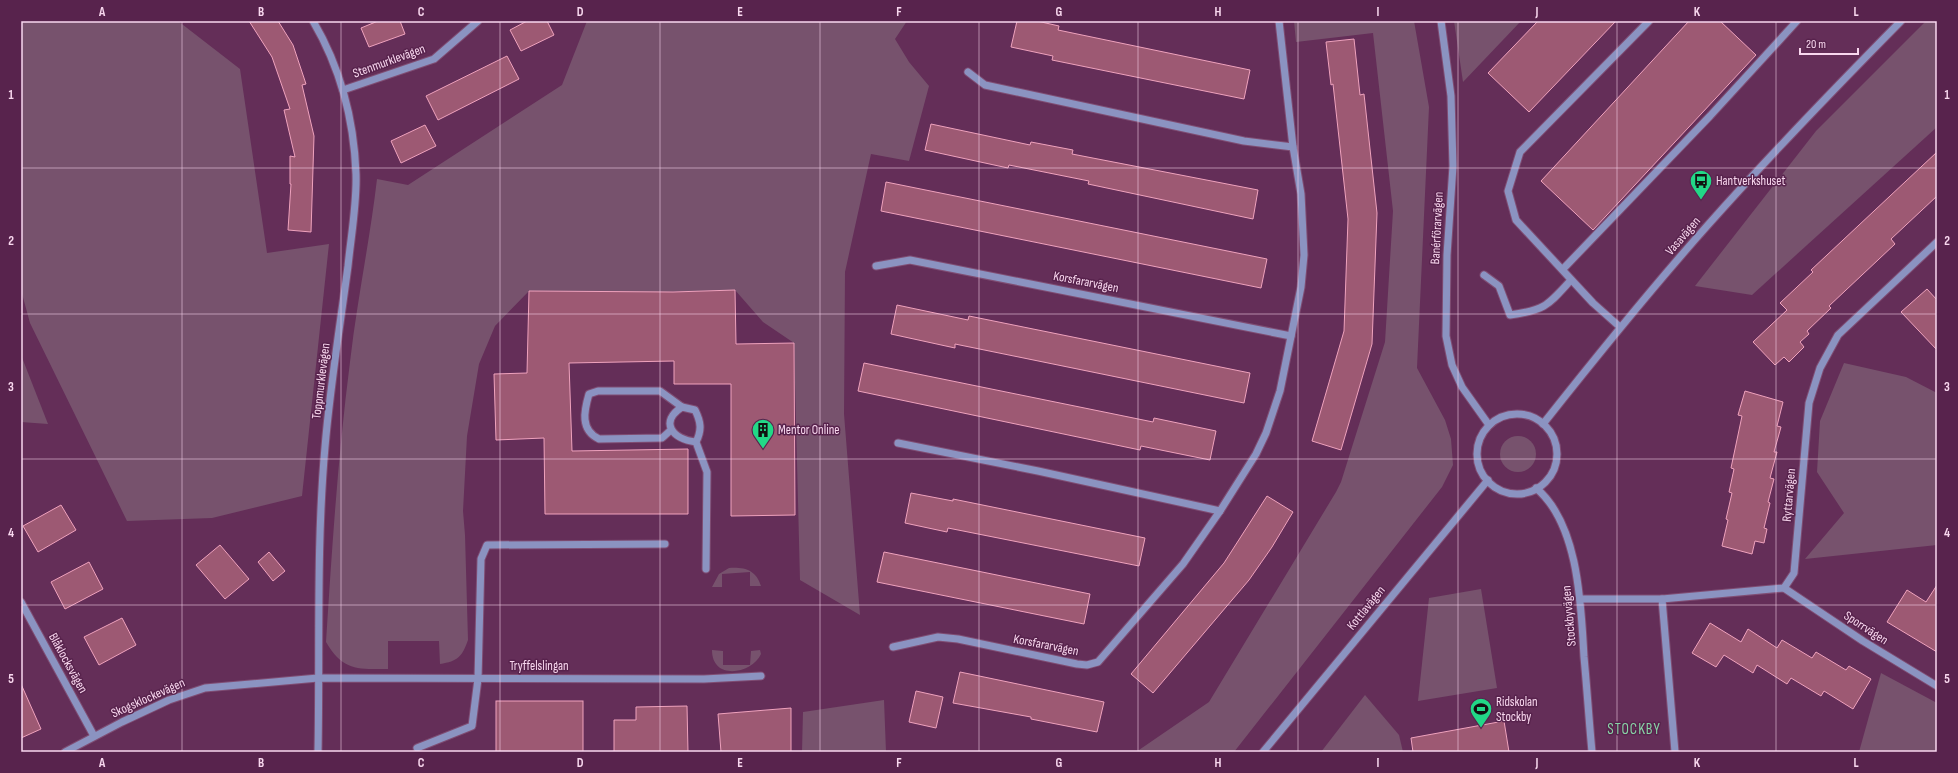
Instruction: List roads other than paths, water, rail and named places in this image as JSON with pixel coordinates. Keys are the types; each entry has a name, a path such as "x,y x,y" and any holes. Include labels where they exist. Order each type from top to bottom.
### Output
{"street":[{"name":"Toppmurklevägen","path":"313,21 333,60 343,90 352,129 356,174 353,222 325,447 320,563 318,752"},
{"name":"Stenmurklevägen","path":"343,90 434,58 478,21"},
{"name":"Korsfararvägen","path":"893,647 938,637 958,639 1077,664 1087,665 1098,662 1183,564 1249,467 1266,433 1280,391 1301,287 1304,255 1301,194 1279,21"},
{"name":"Banérförarvägen","path":"1441,21 1451,96 1453,166 1447,255 1446,336 1452,365 1462,387 1489,425"},
{"path":"1620,327 1593,303 1516,220 1508,191 1520,152 1649,21"},
{"path":"1562,270 1710,116 1797,21"},
{"name":"Vasavägen","path":"1544,424 1620,327 1707,226 1797,128 1901,21"},
{"path":"968,72 985,85 1244,141 1294,147"},
{"name":"Ryttarvägen","path":"1784,588 1794,573 1809,403 1820,368 1838,335 1936,245"},
{"name":"Korsfararvägen","path":"876,266 910,260 1291,336"},
{"path":"1484,275 1499,286 1510,315 1533,312 1548,304 1571,280"},
{"path":"671,430 662,438 599,439 591,435 587,429 585,408 589,394 598,391 660,391 682,406 695,410 700,422 700,433 696,442 707,472 706,569"},
{"path":"682,406 675,411 671,422 671,430 676,436 687,441 696,442"},
{"path":"1514,414 1530,416 1544,424 1554,440 1556,457 1552,472 1543,484 1525,492 1512,493 1500,489 1488,480 1480,468 1478,452 1481,436 1489,425 1499,418 1514,414"},
{"path":"898,443 1038,471 1220,511"},
{"name":"Kottlavägen","path":"1264,752 1488,480"},
{"name":"Stockbyvägen","path":"1536,488 1546,496 1565,530 1575,565 1580,599 1592,752"},
{"path":"417,748 472,726 478,679 481,558 487,545 665,544"},
{"path":"1580,599 1662,599 1784,588"},
{"name":"Sporrvägen","path":"1784,588 1863,641 1937,686"},
{"path":"1662,599 1675,752"},
{"name":"Blåklocksvägen","path":"21,602 94,736"},
{"name":"Tryffelslingan","path":"318,678 704,679 760,676"},
{"name":"Skogsklockevägen","path":"65,752 94,736 169,700 205,688 318,678"}],"place":[{"name":"Hantverkshuset","path":"1701,200"},
{"name":"Mentor Online","path":"763,450"},
{"name":"Ridskolan Stockby","path":"1481,728"}],"district":[{"name":"STOCKBY","path":"1634,729"}]}
